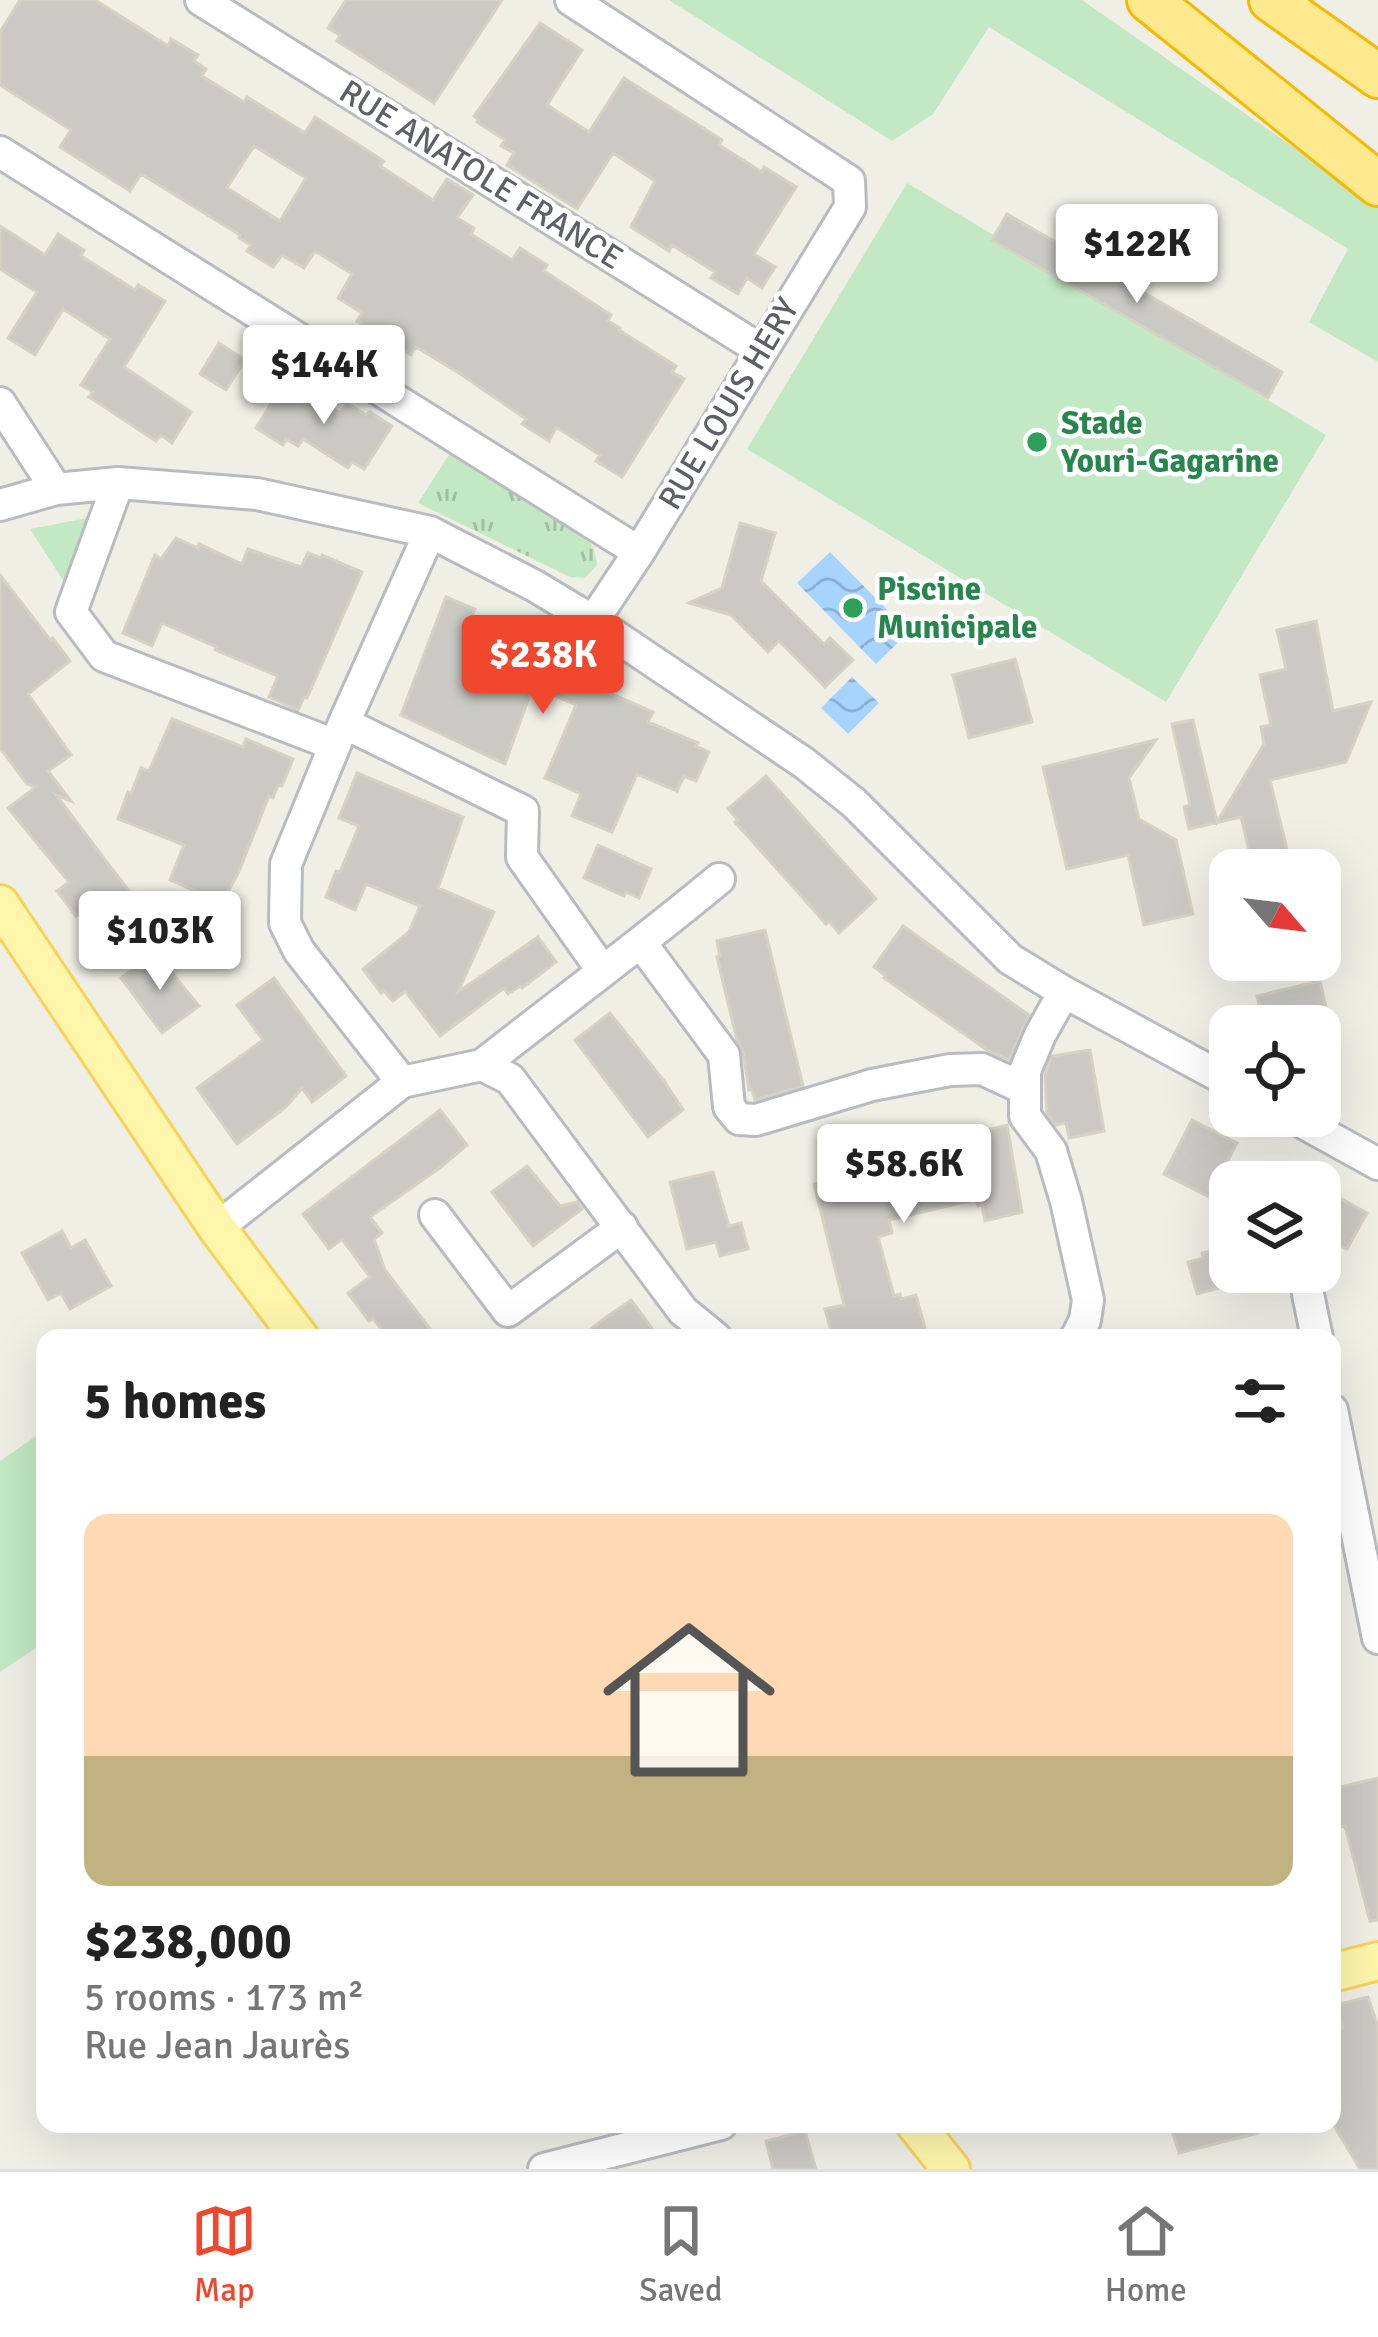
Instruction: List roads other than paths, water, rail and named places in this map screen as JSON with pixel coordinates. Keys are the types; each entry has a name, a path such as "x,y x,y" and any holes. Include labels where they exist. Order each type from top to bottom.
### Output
{"highway":[{"path":"1152,0 1378,163"},
{"path":"1152,0 1378,184"},
{"path":"1271,0 1378,76"}],"main road":[{"path":"0,904 217,1228 293,1329"},
{"path":"1341,1971 1378,1961"},
{"path":"922,2133 950,2168"},
{"path":"950,2168 953,2133"}],"street":[{"name":"RUE ANATOLE FRANCE","path":"200,0 761,350"},
{"name":"RUE LOUIS HERY","path":"571,0 849,181 850,207 593,621"},
{"path":"0,152 639,552"},
{"path":"0,403 56,489"},
{"path":"118,483 71,612 104,656 339,734 523,811 522,857 602,970"},
{"path":"0,505 56,489 118,483 257,494 430,532 593,621 804,763 854,803 1010,959 1209,1071"},
{"path":"402,1082 298,951 285,923 286,864 430,532"},
{"path":"217,1228 402,1082 482,1065 719,879"},
{"path":"641,944 724,1055 729,1107 740,1119 756,1120 872,1085 950,1070 982,1069 1025,1090"},
{"path":"1064,992 1025,1071 1025,1116 1051,1150 1066,1201 1088,1300 1080,1329"},
{"path":"482,1065 510,1078 683,1311 705,1329"},
{"path":"1329,1137 1378,1164"},
{"path":"435,1215 508,1311 622,1227"},
{"path":"1308,1294 1315,1329"},
{"path":"1341,1455 1378,1638"},
{"path":"544,2169 686,2133"}],"water":[{"name":"Piscine Municipale","path":"830,552 909,632 876,664 797,583"},
{"path":"852,677 879,703 848,734 821,708"}],"place":[{"name":"Stade Youri-Gagarine","path":"1037,442"},
{"name":"Piscine Municipale","path":"853,608"}]}
